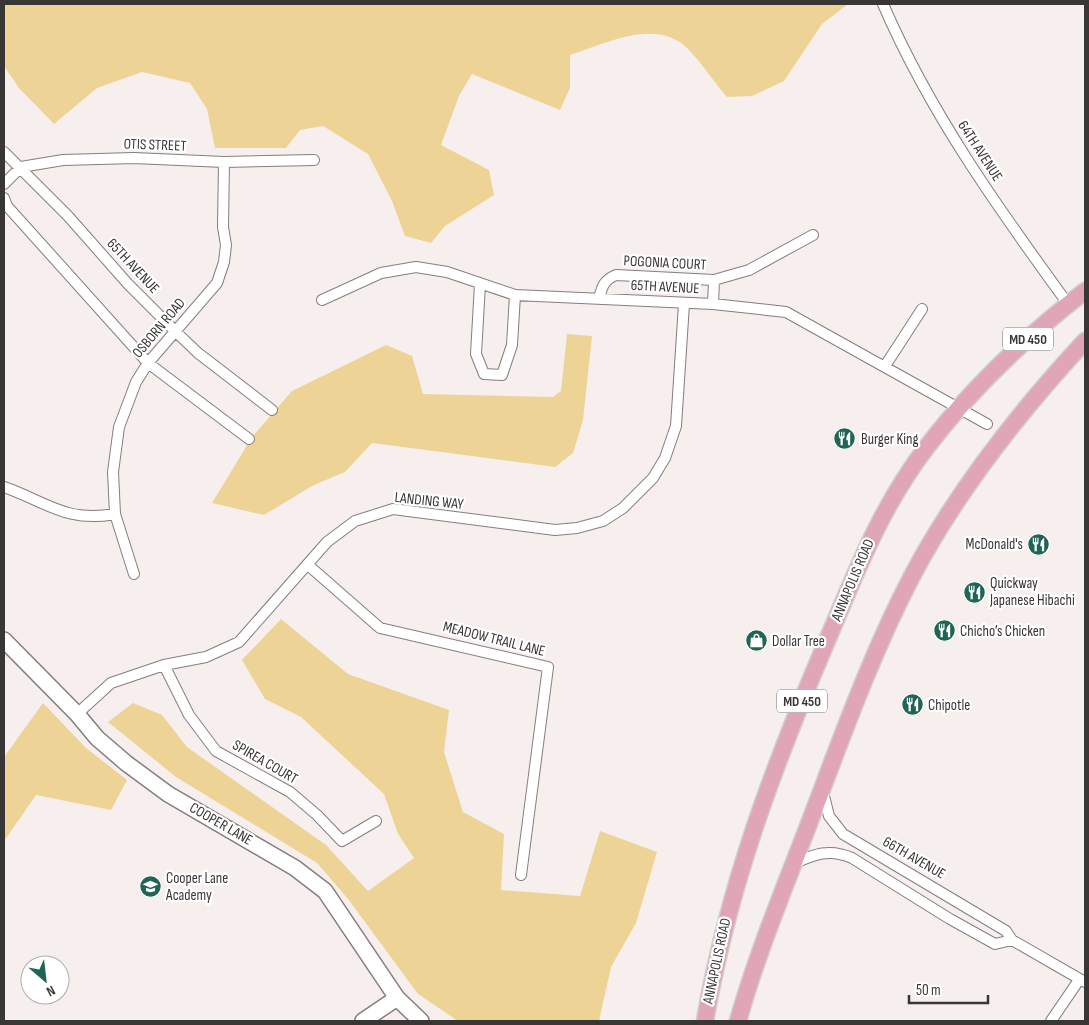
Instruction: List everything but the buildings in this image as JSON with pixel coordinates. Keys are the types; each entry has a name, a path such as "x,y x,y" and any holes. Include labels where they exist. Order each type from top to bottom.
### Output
{"main road":[{"name":"ANNAPOLIS ROAD","path":"705,1021 720,942 734,889 754,827 792,725 864,550 904,481 926,448 960,408 1017,350 1085,291"},
{"name":"MD 450","path":"738,1021 748,987 839,741 892,616 917,568 981,467 1010,428 1085,341"}],"street":[{"name":"64TH AVENUE","path":"883,4 912,68 942,121 997,205 1068,304"},
{"name":"65TH AVENUE","path":"4,152 68,216 128,284 198,354 272,410"},
{"name":"OTIS STREET","path":"21,167 63,160 134,158 224,162 314,160"},
{"name":"OSBORN ROAD","path":"134,574 115,514 113,472 119,427 136,382 148,363 217,283 224,262 224,162"},
{"path":"4,184 21,167"},
{"path":"4,198 8,206 148,363 249,439"},
{"name":"POGONIA COURT","path":"599,299 606,279 616,275 714,280 749,270 813,235"},
{"name":"65TH AVENUE","path":"322,300 381,273 416,267 447,272 515,295 713,304 786,312 988,424"},
{"name":"POGONIA COURT","path":"713,304 714,280"},
{"path":"480,284 476,354 484,374 502,375 512,345 515,295"},
{"name":"LANDING WAY","path":"78,714 111,684 164,665 206,657 238,642 308,566 327,542 355,521 393,509 556,530 577,528 603,521 623,508 653,478 665,458 676,426 684,304"},
{"path":"885,366 922,310"},
{"path":"4,487 74,516 96,518 115,514"},
{"name":"MEADOW TRAIL LANE","path":"308,566 380,628 548,667 521,874"},
{"name":"COOPER LANE","path":"4,640 78,714 97,738 168,794 258,845 313,880 325,891 397,998 421,1021"},
{"name":"SPIREA COURT","path":"164,665 189,714 216,751 290,792 317,815 342,842 376,821"},
{"name":"66TH AVENUE","path":"822,786 829,816 843,834 1006,931 1012,940 1082,981"},
{"name":"66TH AVENUE","path":"793,864 824,852 839,852 995,944 1012,940"},
{"path":"1051,1021 1082,981"},
{"path":"363,1021 397,998"}],"shaded area":[{"path":"4,4 848,4 822,24 784,81 752,96 727,97 688,49 675,40 661,35 630,36 570,55 570,88 560,110 472,74 459,96 441,145 489,170 494,195 445,226 431,243 405,236 392,201 368,154 323,126 300,130 286,148 215,148 207,109 190,83 142,72 97,88 54,124 19,88 4,66"},
{"path":"567,334 592,336 583,420 573,453 555,467 372,443 345,472 314,485 264,515 212,503 252,437 292,391 386,345 412,356 423,394 553,397 561,391"},
{"path":"281,619 348,674 449,710 444,752 463,812 504,834 501,890 580,896 600,831 657,852 636,923 611,967 599,1021 458,1021 418,994 348,899 317,863 176,777 108,722 133,703 162,715 187,747 326,845 368,891 414,858 398,834 384,794 301,717 265,699 242,660"},
{"path":"43,703 86,748 127,780 111,810 36,795 4,841 4,757"}],"place":[{"name":"Burger King","path":"845,439"},
{"name":"McDonald's","path":"1039,544"},
{"name":"Quickway Japanese Hibachi","path":"974,592"},
{"name":"Chicho’s Chicken","path":"944,631"},
{"name":"Dollar Tree","path":"756,641"},
{"name":"Chipotle","path":"912,705"},
{"name":"Cooper Lane Academy","path":"150,887"}]}
